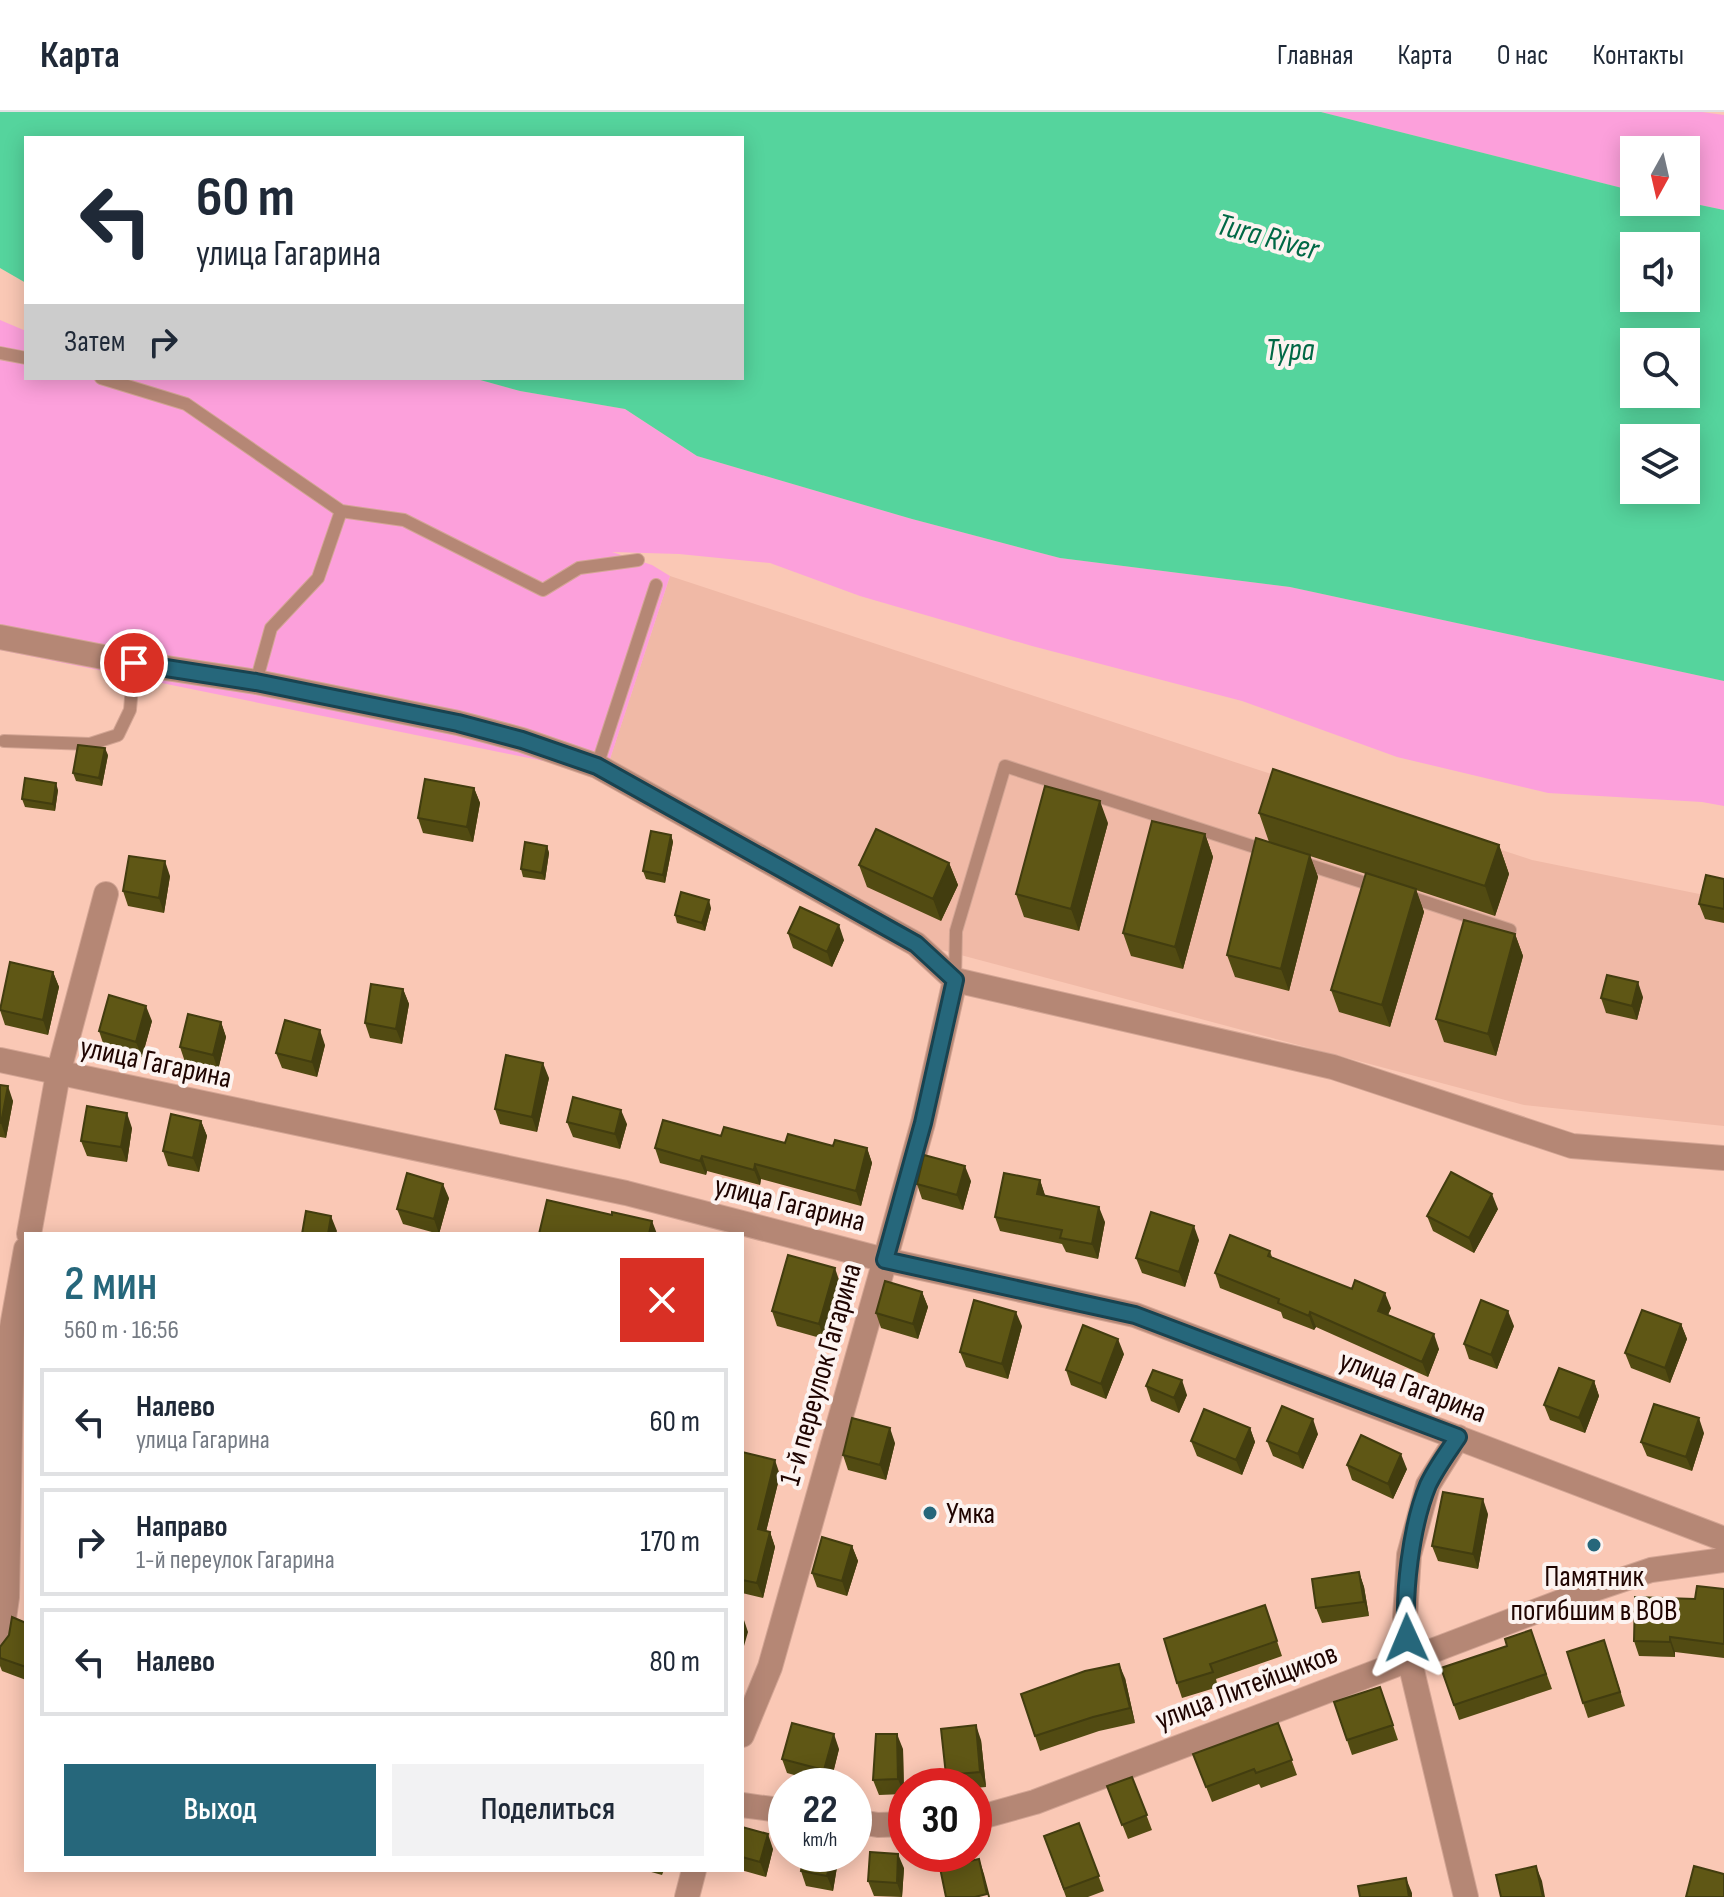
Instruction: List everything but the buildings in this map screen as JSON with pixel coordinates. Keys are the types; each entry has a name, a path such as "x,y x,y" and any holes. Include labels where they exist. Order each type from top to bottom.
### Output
{"street":[{"path":"0,637 134,663 256,682 458,723 522,740 597,766 916,944 955,980 1333,1067 1572,1146 1724,1158"},
{"path":"29,1232 58,1074 106,894"},
{"name":"1-й переулок Гагарина","path":"744,1730 770,1667 885,1260 923,1123 955,980"},
{"name":"улица Гагарина","path":"0,1060 626,1193 885,1260 1135,1315 1724,1539"},
{"path":"0,1647 11,1599 12,1327 24,1260"},
{"path":"1458,1437 1428,1485 1409,1555 1405,1617 1409,1658 1466,1897"},
{"name":"улица Литейщиков","path":"992,1814 1035,1802 1409,1658 1651,1570 1724,1560"},
{"path":"744,1805 768,1809"},
{"path":"687,1897 693,1872"}],"lane":[{"path":"0,353 24,358"},
{"path":"108,380 186,404 341,511 404,520 543,590 579,568 638,560"},
{"path":"256,682 271,628 318,578 341,511"},
{"path":"597,766 656,585"},
{"path":"4,741 90,744 118,735 130,710 134,663"},
{"path":"955,980 956,931 1005,766 1510,930"}],"shaded area":[{"path":"1321,112 1702,112 1724,115 1724,210 1700,205 1700,136 1620,136 1620,187"},
{"path":"0,320 24,330 24,380 480,380 520,391 625,409 697,456 912,519 1060,558 1290,587 1724,681 1724,806 1548,793 1397,757 1242,701 1032,646 860,596 770,563 679,554 612,552 652,565 670,576 609,762 558,764 0,650"},
{"path":"670,576 1532,860 1724,899 1724,1126 1524,1105 938,949 609,762"}],"water":[{"name":"Тура","path":"0,112 1321,112 1620,187 1620,216 1700,216 1700,205 1724,210 1724,681 1290,587 1060,558 912,519 697,456 625,409 520,391 480,380 744,380 744,136 24,136 24,282 0,268"}],"place":[{"name":"Умка","path":"930,1513"},
{"name":"Памятник погибшим в ВОВ","path":"1594,1545"}],"route":[{"path":"134,663 256,682 458,723 522,740 597,766 916,944 955,980 923,1123 885,1260 1135,1315 1458,1437 1428,1485 1409,1555 1405,1617 1407,1638"}],"water label":[{"name":"Tura River","path":"1268,236"}]}
